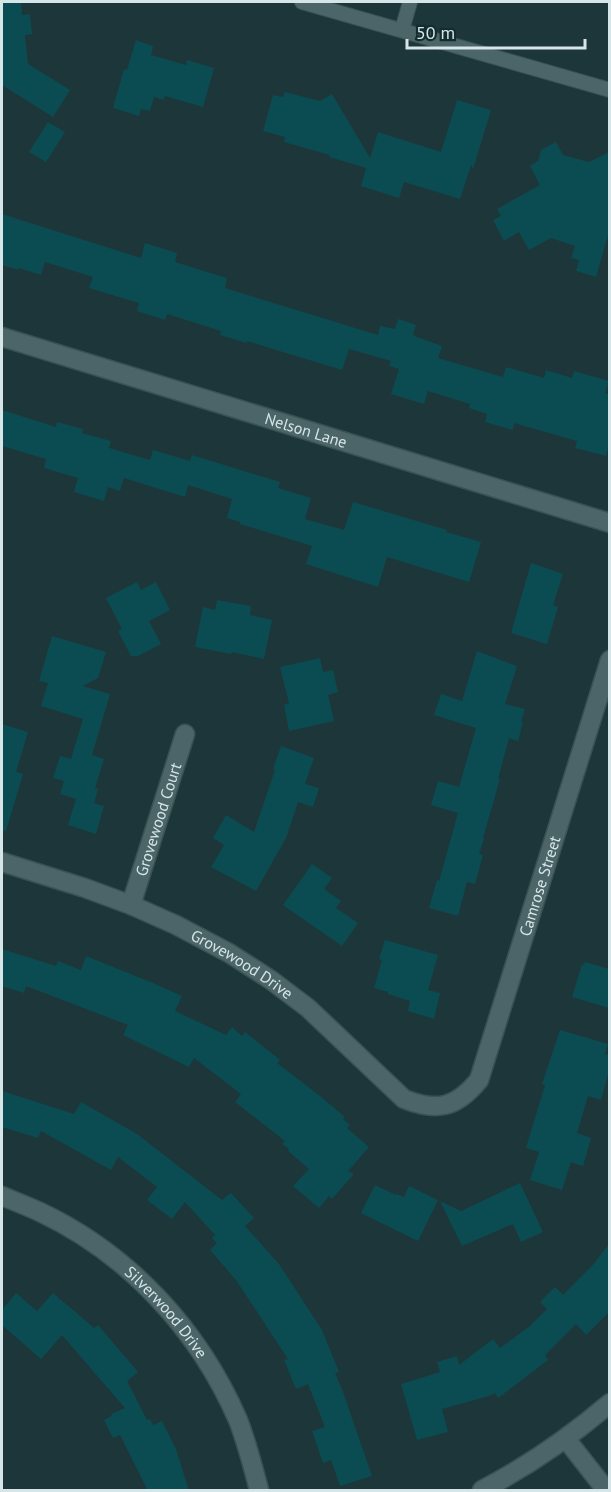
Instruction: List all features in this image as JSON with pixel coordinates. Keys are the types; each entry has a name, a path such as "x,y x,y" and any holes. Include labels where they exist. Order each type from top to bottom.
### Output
{"street":[{"name":"Nelson Lane","path":"2,337 609,523"},
{"name":"Camrose Street","path":"453,1102 467,1093 478,1080 609,660"},
{"name":"Grovewood Court","path":"131,905 185,734"},
{"name":"Grovewood Drive","path":"2,862 131,905 230,953 308,1008 404,1099 419,1105 436,1107 453,1102"},
{"name":"Silverwood Drive","path":"2,1196 40,1212 83,1235 117,1260 158,1298 194,1341 220,1383 250,1454 259,1491"},
{"path":"482,1491 513,1474 566,1438 609,1402"},
{"path":"566,1438 606,1491"}],"lane":[{"path":"302,2 609,90"},
{"path":"402,30 410,2"}],"building":[{"path":"2,2 21,2 22,15 30,14 32,34 25,35 28,64 70,90 53,117 2,85"},
{"path":"136,40 153,46 151,55 186,65 187,60 214,68 203,107 165,96 164,100 154,97 150,111 141,109 139,116 113,108 124,69 127,70"},
{"path":"285,92 320,101 332,94 370,158 378,132 441,152 457,100 491,110 473,169 471,165 460,199 404,182 399,198 361,186 366,168 284,142 285,137 263,131 273,95 283,97"},
{"path":"48,122 65,132 46,162 29,152"},
{"path":"556,142 563,155 589,162 609,152 609,232 596,277 576,271 579,260 571,258 575,246 551,238 529,250 519,232 504,241 493,220 501,216 497,209 540,185 530,166 538,161 541,150"},
{"path":"2,214 141,258 145,243 177,253 175,262 227,278 225,288 378,335 380,326 395,329 398,319 416,325 414,336 442,346 438,358 503,377 506,367 544,378 546,370 572,378 574,371 609,381 605,393 609,394 609,445 606,456 575,448 577,441 514,423 513,430 485,422 487,414 469,408 470,404 428,391 424,404 391,394 399,369 389,366 391,361 349,349 342,370 220,335 221,331 167,314 165,320 137,311 139,303 89,288 93,277 45,262 41,275 2,265"},
{"path":"2,410 56,427 57,422 83,429 82,433 111,441 109,448 150,460 153,450 190,461 192,455 280,482 278,488 311,498 305,519 344,530 353,502 481,542 469,582 387,557 378,587 306,564 312,546 227,518 232,499 188,485 185,497 124,478 120,491 108,487 104,501 74,492 78,478 44,468 46,459 2,446"},
{"path":"531,563 563,574 553,605 558,607 547,644 511,633"},
{"path":"137,582 141,590 156,582 170,610 149,621 161,644 138,656 131,656 118,631 122,629 106,598"},
{"path":"217,600 251,606 250,615 272,620 264,659 195,647 203,607 215,610"},
{"path":"52,636 106,652 98,678 83,686 110,694 92,755 104,759 95,788 98,789 94,803 104,806 96,834 68,825 76,799 60,794 64,781 53,778 60,756 71,759 83,719 41,706 48,683 39,681"},
{"path":"477,651 517,666 505,704 525,709 518,741 509,738 479,854 483,855 475,884 467,882 458,916 429,908 458,813 431,805 438,781 459,787 476,728 434,715 441,694 462,701"},
{"path":"320,658 323,672 333,670 338,692 328,695 334,721 289,731 284,705 289,703 280,667"},
{"path":"2,724 28,732 16,772 23,774 6,831 2,830"},
{"path":"281,746 314,758 305,784 319,788 313,807 298,802 286,838 256,891 211,867 224,845 213,838 226,815 254,832"},
{"path":"312,864 332,878 324,889 341,901 336,908 358,923 342,946 283,905"},
{"path":"385,940 438,955 428,990 440,993 434,1019 408,1011 410,1001 374,988"},
{"path":"2,949 56,966 58,961 81,970 86,956 182,996 175,1011 226,1035 232,1027 242,1036 245,1032 280,1060 277,1063 345,1117 343,1119 350,1125 347,1128 369,1147 348,1171 354,1174 332,1199 329,1196 319,1208 293,1186 309,1169 282,1144 285,1141 235,1102 241,1094 194,1058 189,1067 123,1035 128,1025 26,986 24,993 2,986"},
{"path":"585,962 609,969 609,1008 572,997 582,964 584,965"},
{"path":"560,1030 608,1044 605,1054 609,1055 609,1071 601,1100 588,1096 577,1133 591,1138 583,1166 571,1162 562,1190 530,1180 539,1152 526,1148 545,1085 542,1084"},
{"path":"2,1091 74,1114 81,1102 137,1134 222,1200 231,1193 254,1218 245,1226 279,1264 322,1330 339,1372 335,1373 372,1476 340,1486 331,1460 323,1463 312,1431 325,1427 308,1384 296,1389 284,1360 288,1359 236,1280 210,1250 217,1243 212,1238 215,1235 185,1202 172,1219 147,1200 157,1187 118,1157 111,1170 41,1131 38,1138 2,1127"},
{"path":"520,1183 543,1232 521,1242 513,1224 462,1246 440,1201 461,1211"},
{"path":"375,1185 404,1197 409,1186 438,1200 418,1241 361,1213"},
{"path":"609,1244 609,1312 586,1335 576,1324 545,1355 548,1360 498,1398 495,1393 442,1409 448,1432 417,1440 401,1384 440,1372 437,1362 457,1356 459,1365 493,1339 500,1348 530,1326 547,1309 540,1302 555,1287 563,1295 592,1266"},
{"path":"16,1293 37,1311 53,1293 94,1328 98,1325 138,1372 127,1381 147,1420 150,1419 153,1425 162,1421 176,1449 189,1491 148,1491 120,1435 113,1438 104,1420 125,1408 62,1335 41,1359 2,1325 2,1310"}]}
